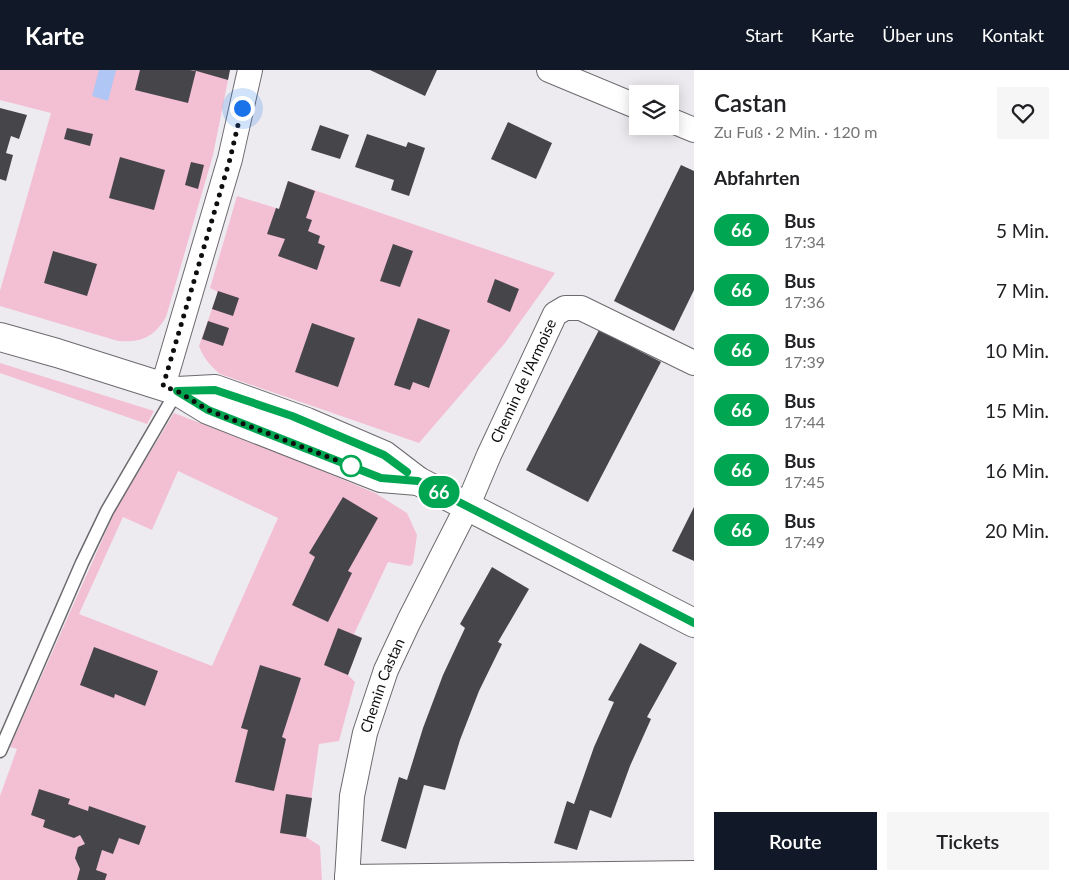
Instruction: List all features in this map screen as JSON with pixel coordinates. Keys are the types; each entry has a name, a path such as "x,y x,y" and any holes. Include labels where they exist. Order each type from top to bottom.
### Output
{"street":[{"path":"170,389 230,159 250,70"},
{"path":"549,70 629,104"},
{"path":"679,124 694,130"},
{"name":"Chemin de l'Armoise","path":"468,507 489,455 555,314 565,308 581,308 694,363"},
{"path":"0,337 170,389 215,390 307,422 384,455 418,481 694,623"},
{"name":"Chemin Castan","path":"347,878 352,796 365,733 386,670 468,507"},
{"path":"347,878 694,873"}],"lane":[{"path":"0,752 82,563 170,389"}],"shaded area":[{"path":"0,70 230,70 213,155 166,317 152,334 140,340 118,341 0,306 0,291 51,113 0,100"},
{"path":"288,181 555,273 505,343 419,443 220,374 208,362 199,346 218,292 210,288 237,196 279,209"},
{"path":"0,363 154,411 147,424 0,373"},
{"path":"174,413 375,493 407,513 417,535 413,563 410,566 388,562 354,634 362,638 348,675 355,682 339,741 319,744 306,837 320,846 322,880 0,880 0,796 17,749 10,747 116,509","holes":["178,471 278,518 212,666 79,614 123,517 152,530"]}],"water":[{"path":"99,70 116,70 108,101 92,96"}],"building":[{"path":"140,70 196,71 188,103 135,90"},
{"path":"193,70 230,70 228,80"},
{"path":"370,70 437,70 425,96"},
{"path":"0,108 27,115 19,139 11,136 6,153 13,155 6,181 0,179"},
{"path":"508,122 552,143 536,179 491,159"},
{"path":"320,125 349,135 340,159 311,150"},
{"path":"67,128 93,134 90,146 64,139"},
{"path":"367,134 406,147 408,142 425,148 409,196 391,190 394,180 355,167"},
{"path":"120,157 165,170 154,210 109,198"},
{"path":"191,162 204,165 198,189 185,185"},
{"path":"681,165 694,171 694,290 674,331 614,301"},
{"path":"288,181 315,191 306,218 312,220 308,231 320,236 318,243 325,246 317,270 278,256 285,239 267,234 276,208 279,209"},
{"path":"393,244 413,251 400,287 380,281"},
{"path":"53,251 97,264 87,296 44,283"},
{"path":"495,279 519,289 510,312 487,302"},
{"path":"218,291 239,298 233,316 212,309"},
{"path":"418,318 450,330 429,388 413,382 410,390 394,385"},
{"path":"208,321 229,328 223,346 202,339"},
{"path":"312,323 355,338 338,387 295,372"},
{"path":"599,330 661,362 588,502 526,470"},
{"path":"343,497 378,518 348,571 352,573 328,622 292,605 315,557 309,553"},
{"path":"694,507 694,561 672,551"},
{"path":"492,567 529,589 498,642 502,644 479,691 460,740 445,790 424,785 406,849 381,841 399,777 407,780 423,728 443,675 465,628 460,624"},
{"path":"338,628 362,638 348,675 324,665"},
{"path":"640,643 677,663 647,717 651,719 630,766 611,818 590,810 577,850 554,843 567,801 574,804 594,747 614,702 608,700"},
{"path":"94,647 158,671 145,706 115,694 114,698 80,685"},
{"path":"260,665 301,678 282,737 286,739 274,791 235,782 248,730 241,728"},
{"path":"39,789 70,799 68,804 88,811 89,806 146,826 139,845 119,838 113,854 102,850 96,870 107,874 105,880 77,880 80,869 75,858 78,847 85,844 80,835 74,838 43,827 45,820 31,815"},
{"path":"286,794 312,798 306,837 280,833"}],"bus line":[{"name":"66","path":"407,472 384,455 292,416 215,390 177,391 208,410 381,478 418,481 694,623"}],"route":[{"path":"242,108 230,159 163,386 177,391 208,410 351,466"}]}
